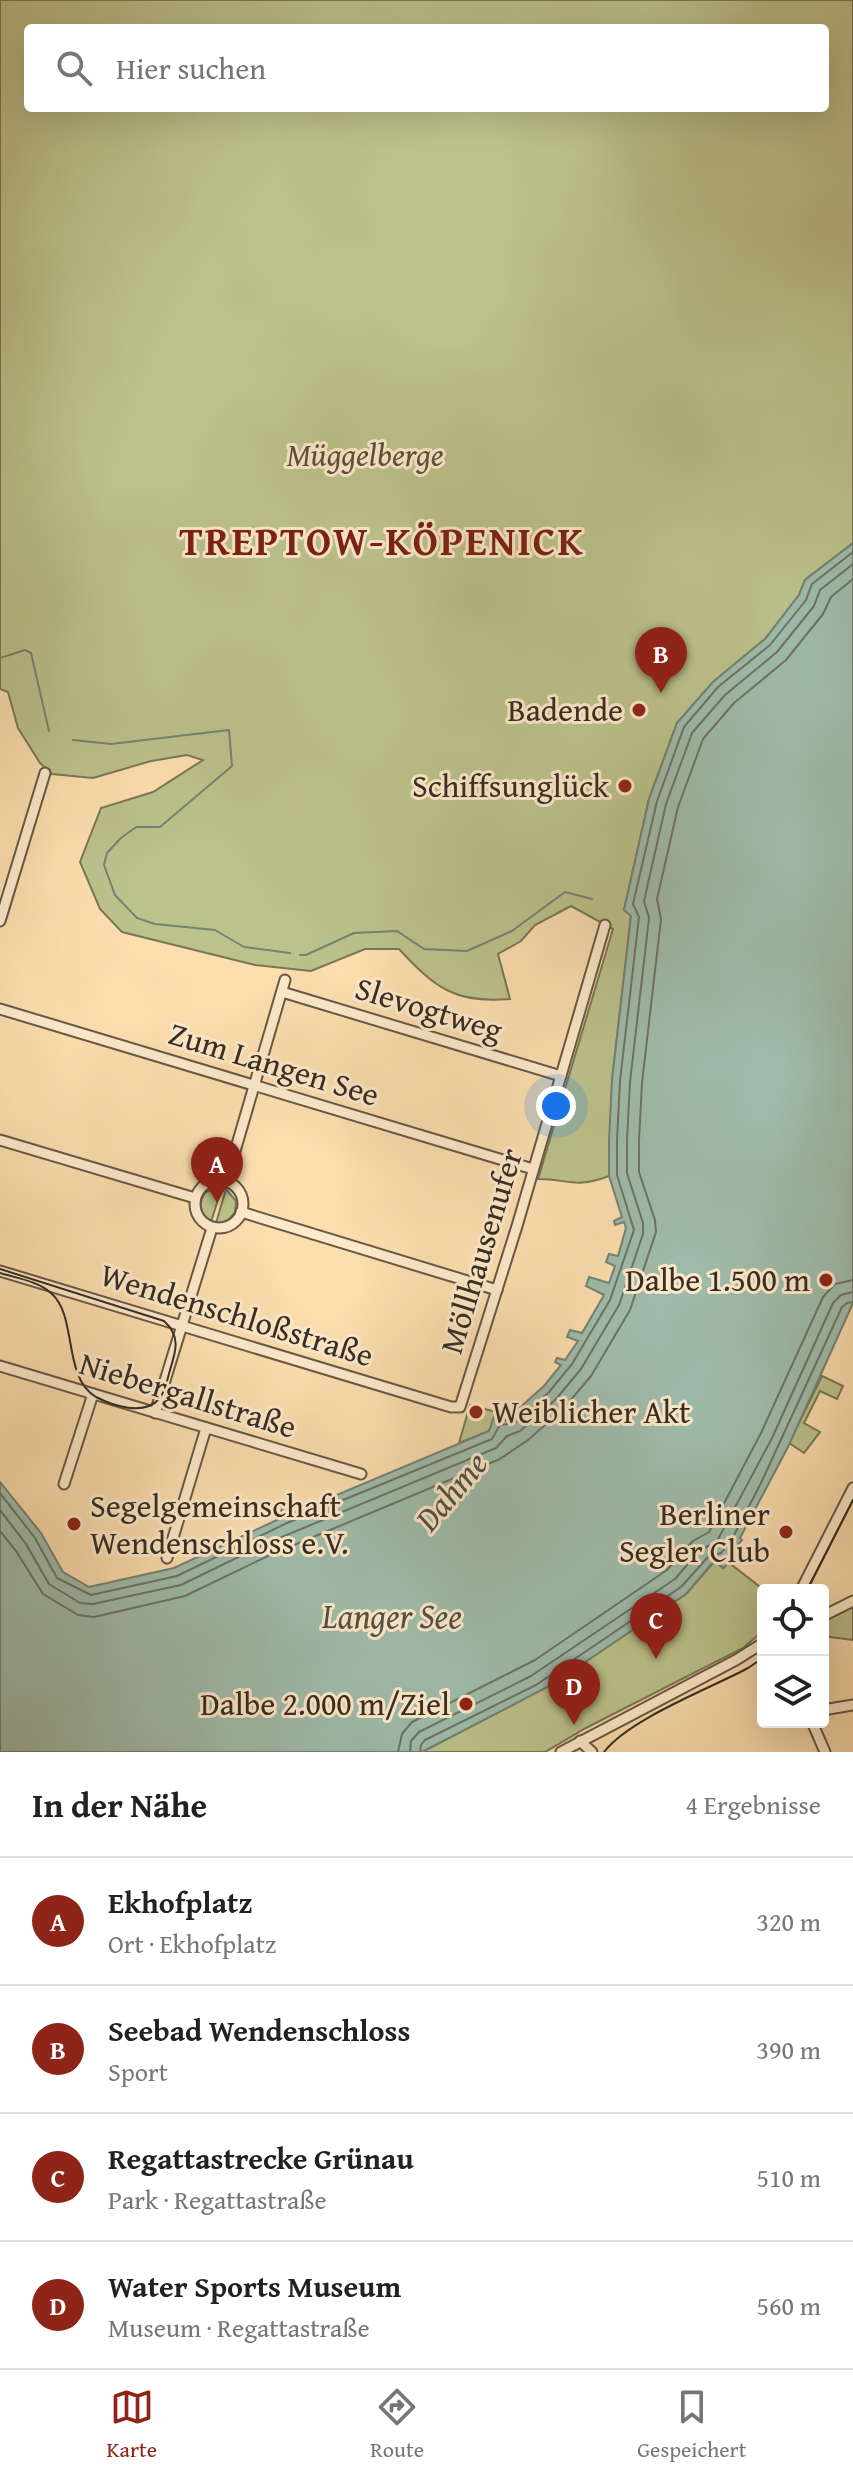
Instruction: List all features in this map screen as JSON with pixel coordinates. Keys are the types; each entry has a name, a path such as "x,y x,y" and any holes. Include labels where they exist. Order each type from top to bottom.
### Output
{"street":[{"path":"0,921 45,773"},
{"name":"Möllhausenufer","path":"460,1407 605,925"},
{"path":"226,1182 285,980"},
{"name":"Slevogtweg","path":"282,992 561,1076"},
{"name":"Zum Langen See","path":"0,1009 533,1169"},
{"path":"0,1140 195,1198"},
{"path":"211,1181 226,1182 242,1197 241,1212 233,1224 212,1228 199,1219 195,1198 211,1181"},
{"path":"241,1212 497,1290"},
{"path":"155,1413 212,1228"},
{"name":"Wendenschloßstraße","path":"0,1271 454,1408 460,1407"},
{"name":"Niebergallstraße","path":"0,1366 361,1474"},
{"path":"64,1484 93,1394"},
{"path":"167,1558 206,1428"},
{"path":"804,1584 853,1488"},
{"path":"829,1613 853,1601"},
{"path":"561,1752 757,1647"},
{"path":"829,1709 853,1705"},
{"path":"815,1728 825,1752"},
{"path":"580,1741 592,1752"}],"green space":[{"name":"Müggelberge","path":"0,0 853,0 853,543 805,580 799,595 765,639 713,682 677,723 649,799 624,910 631,915 612,1080 609,1176 580,1183 538,1179 613,929 571,906 535,925 521,941 498,954 510,999 491,1000 461,996 448,990 424,974 399,949 365,949 311,971 255,965 122,932 100,909 80,862 101,808 153,792 203,760 187,755 151,761 93,778 52,774 40,763 18,728 8,692 0,689"},
{"path":"222,1187 211,1222 202,1212 202,1200 206,1192"},
{"path":"226,1189 236,1201 235,1212 227,1222 216,1223"},
{"path":"822,1376 843,1386 837,1399 820,1391 804,1423 820,1432 804,1453 789,1443"},
{"path":"470,1405 496,1412 489,1431 459,1443"},
{"path":"715,1561 723,1568 728,1562 757,1585 757,1636 743,1648 545,1752 422,1752 551,1685 686,1594"},
{"path":"853,1604 853,1640 829,1637 829,1618"}],"water":[{"name":"Langer See","path":"853,543 853,1303 789,1445 740,1538 742,1540 726,1559 728,1562 724,1568 714,1561 686,1594 551,1685 422,1752 0,1752 0,1482 41,1533 63,1572 89,1587 174,1568 279,1519 283,1505 288,1505 287,1516 489,1431 496,1412 506,1415 506,1420 544,1386 561,1365 555,1362 557,1358 565,1360 578,1341 567,1337 570,1330 582,1333 604,1295 586,1286 589,1277 609,1283 615,1266 606,1262 609,1254 618,1256 626,1228 624,1222 615,1225 614,1221 622,1217 609,1176 612,1080 631,916 624,910 649,799 677,723 713,682 765,639 799,595 805,580"}],"waterway":[{"path":"0,658 25,650 31,653 49,731"},
{"path":"73,740 111,744 229,730 232,766 160,827 136,827 121,838 107,853 104,865 115,895 137,918 155,924 215,930 244,947 290,953"},
{"path":"300,955 354,933 397,931 424,949 467,951 512,931 565,892 592,899"}],"tram line":[{"path":"0,1269 164,1321 173,1332 176,1344 166,1385 159,1399 137,1408 111,1404 96,1397 85,1388 78,1376 65,1316 59,1303 40,1286 0,1273"},
{"path":"810,1584 853,1500"},
{"path":"604,1752 650,1716 757,1662"}],"place":[{"name":"Seebad Wendenschloss","path":"661,693"},
{"name":"Badende","path":"639,710"},
{"name":"Schiffsunglück","path":"625,786"},
{"name":"Ekhofplatz","path":"217,1203"},
{"name":"Dalbe 1.500 m","path":"826,1280"},
{"name":"Weiblicher Akt","path":"476,1412"},
{"name":"Segelgemeinschaft Wendenschloss e.V.","path":"74,1524"},
{"name":"Berliner Segler Club","path":"786,1532"},
{"name":"Regattastrecke Grünau","path":"656,1659"},
{"name":"Dalbe 2.000 m/Ziel","path":"466,1704"},
{"name":"Water Sports Museum","path":"574,1725"}],"district":[{"name":"TREPTOW-KÖPENICK","path":"382,541"}],"water label":[{"name":"Dahme","path":"451,1491"}]}
